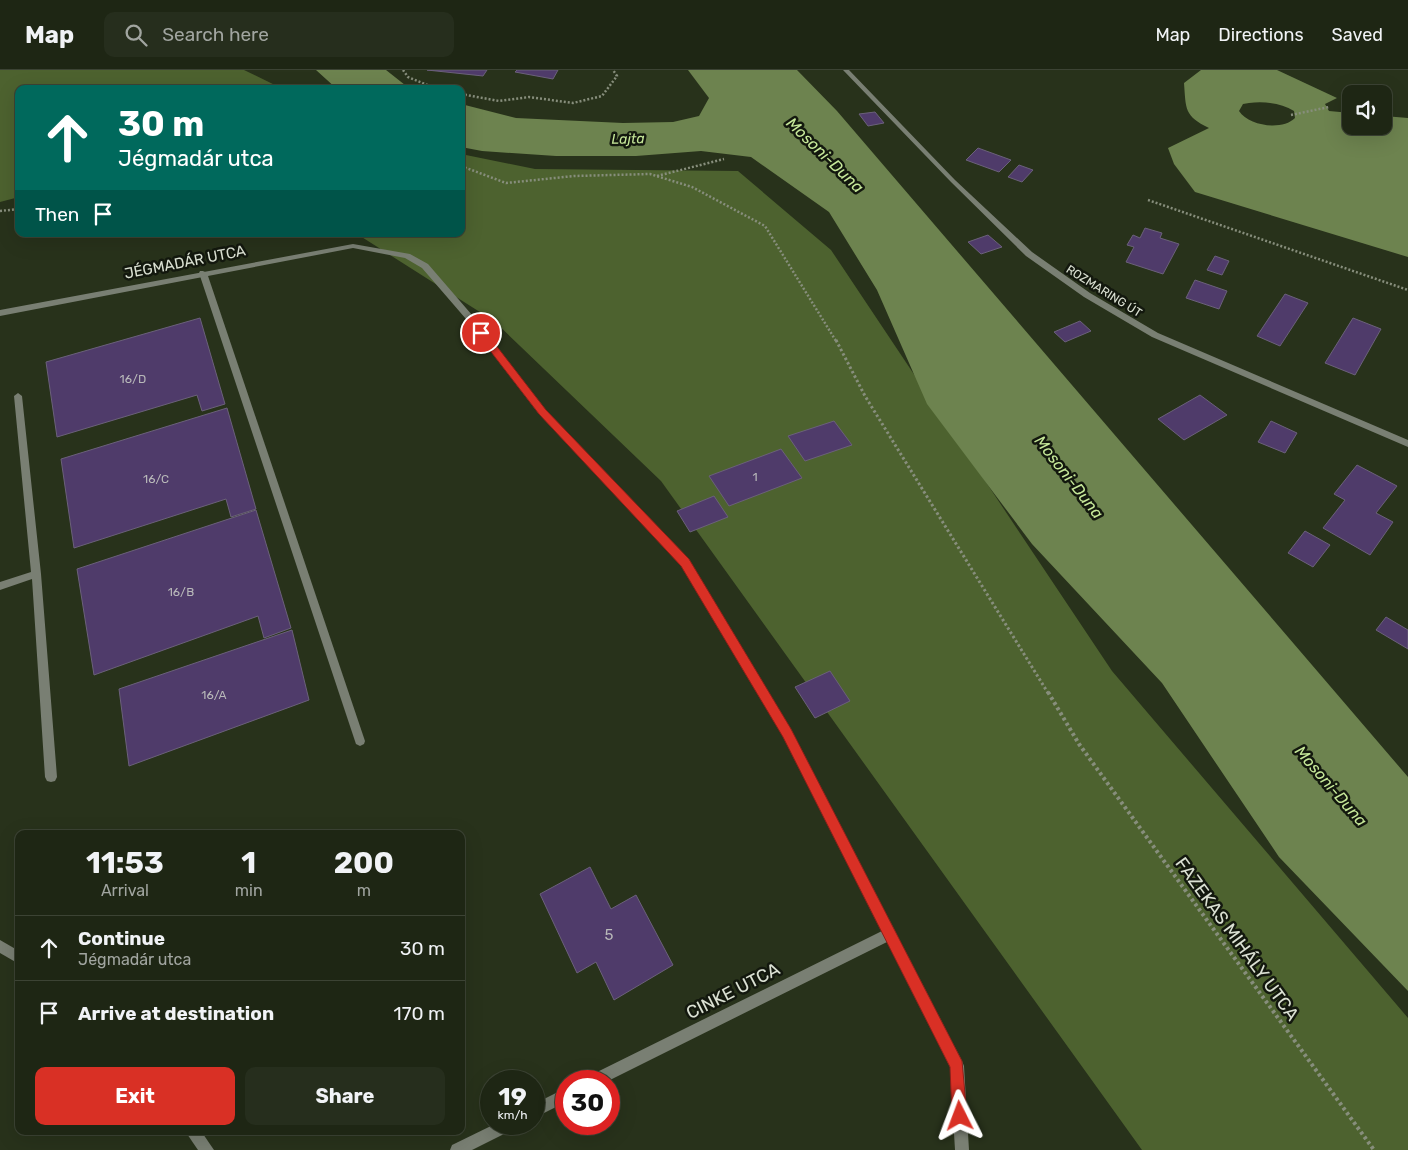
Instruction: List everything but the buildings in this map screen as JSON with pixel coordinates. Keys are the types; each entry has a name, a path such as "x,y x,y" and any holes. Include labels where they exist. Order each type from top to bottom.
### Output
{"street":[{"name":"ROZMARING ÚT","path":"846,70 953,181 1029,254 1087,296 1155,335 1408,444"},
{"name":"JÉGMADÁR UTCA","path":"0,313 353,246 407,256 425,266 469,317 542,412 685,562 787,733 957,1066 962,1150"},
{"path":"203,273 360,741"},
{"path":"18,396 36,574 51,777"},
{"path":"0,586 36,574"},
{"name":"CINKE UTCA","path":"616,1070 889,934"},
{"path":"0,946 15,955"},
{"path":"195,1135 207,1150"},
{"path":"457,1150 487,1135"}],"path":[{"path":"403,70 408,77 427,85"},
{"path":"465,95 499,101 529,97 573,103 602,96 616,76 613,70"},
{"path":"1291,115 1329,107"},
{"path":"465,168 506,183 574,176 656,176 724,159"},
{"name":"FAZEKAS MIHÁLY UTCA","path":"656,176 692,187 765,226 834,337 865,396 972,567 1079,744 1374,1150"},
{"path":"1148,200 1408,290"},
{"path":"0,211 15,209"}],"shaded area":[{"path":"0,70 244,70 275,85 15,85 15,198 0,202"},
{"path":"465,155 535,169 738,171 831,250 1112,671 1408,1018 1408,1150 1142,1150 661,481 494,321 362,237 465,237"}],"water":[{"path":"316,70 386,70 405,85 333,85"},
{"path":"688,70 797,70 837,111 1408,777 1408,991 1279,857 1162,683 1032,544 927,404 877,290 829,212 751,157 701,151 636,156 556,156 482,151 465,148 465,105 516,118 623,123 673,122 699,116 709,98"},
{"path":"1201,70 1277,70 1337,98 1325,104 1329,111 1342,112 1342,135 1392,135 1392,117 1408,118 1408,257 1195,192 1174,164 1168,148 1209,128 1195,120 1188,111 1184,83","holes":["1266,103 1284,106 1294,111 1295,118 1282,124 1266,125 1250,120 1239,111 1243,104"]}],"route":[{"path":"481,333 542,412 685,562 787,733 957,1066 960,1116"}],"water label":[{"name":"Lajta","path":"628,139"},
{"name":"Mosoni-Duna","path":"825,155"},
{"name":"Mosoni-Duna","path":"1069,477"},
{"name":"Mosoni-Duna","path":"1331,786"}]}
